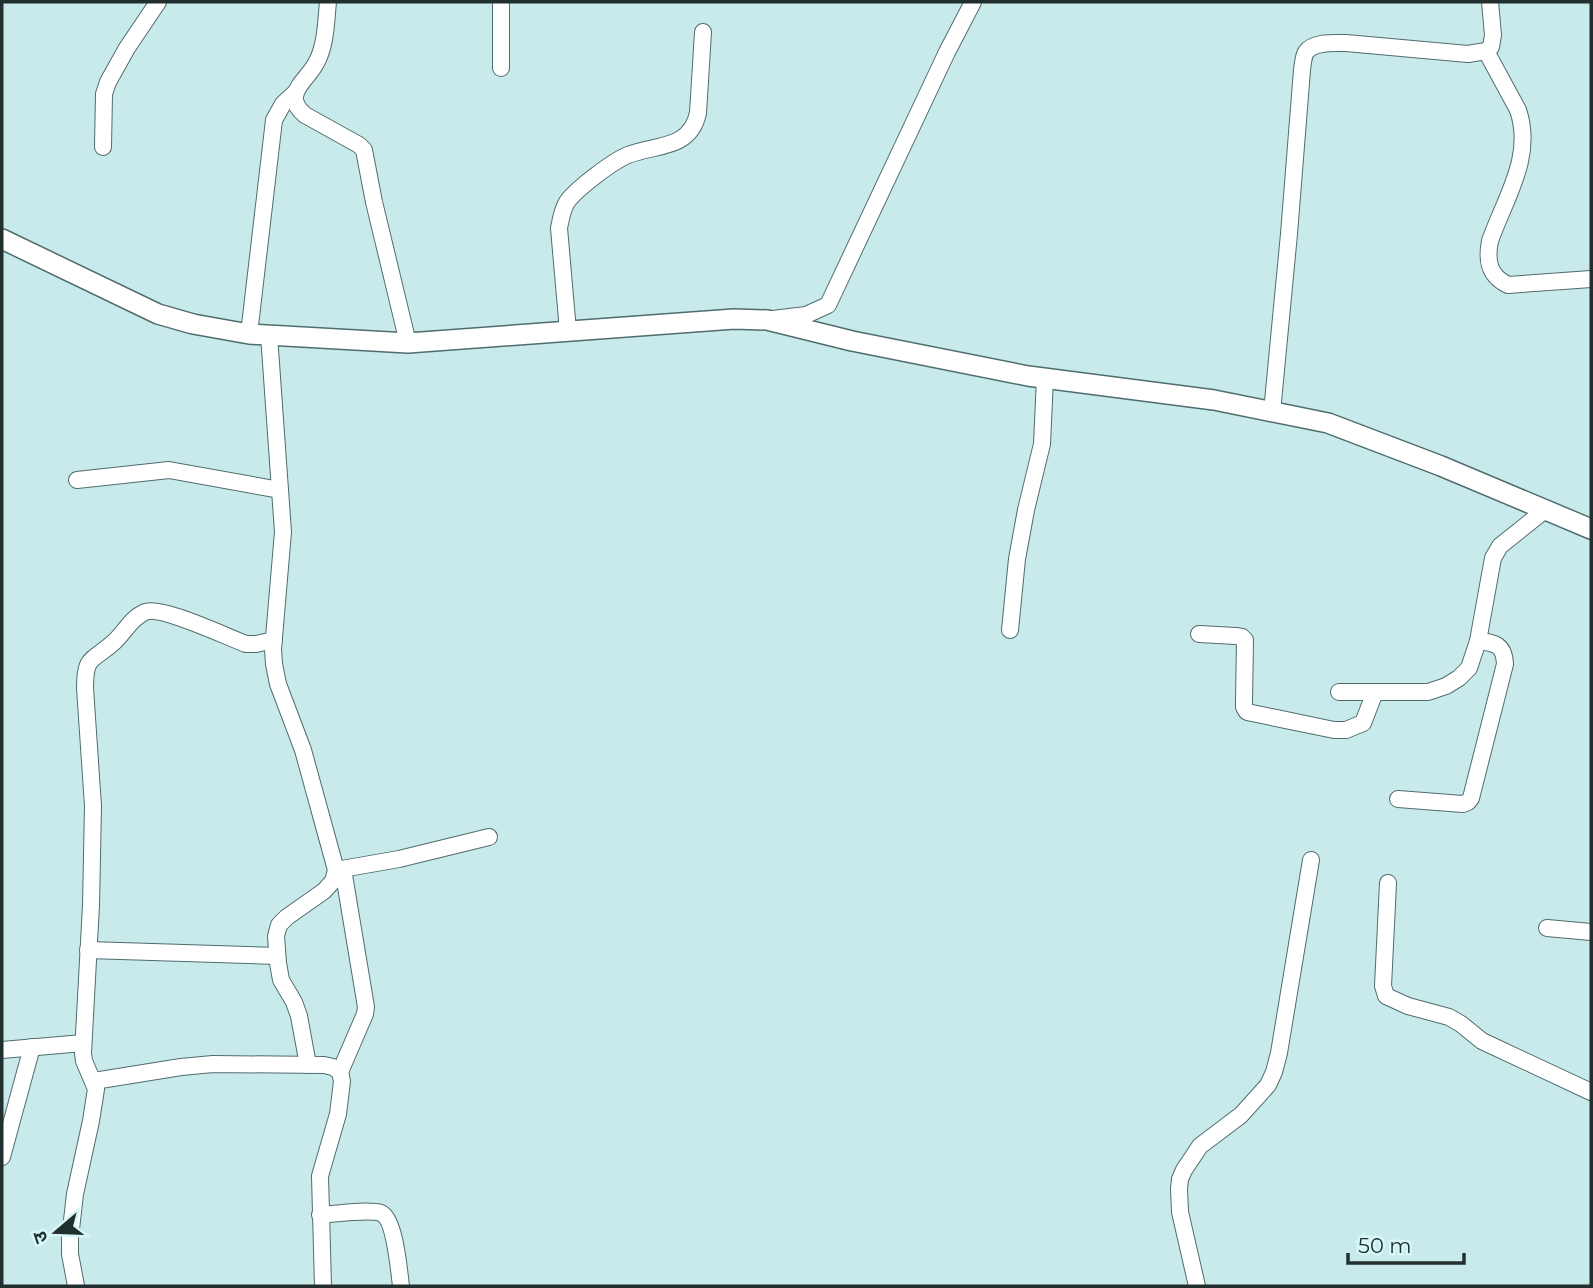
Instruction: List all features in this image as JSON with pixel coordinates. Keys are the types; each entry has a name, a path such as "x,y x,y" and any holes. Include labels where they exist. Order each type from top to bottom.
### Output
{"street":[{"path":"103,147 104,94 108,82 158,2"},
{"path":"249,334 274,120 283,104 295,93 318,61 328,2"},
{"path":"500,2 501,68"},
{"path":"2,239 158,314 193,324 249,334 408,343 734,319 767,320 806,315 828,305 973,2"},
{"path":"1272,412 1302,70 1307,50 1321,44 1346,43 1468,54 1486,51 1491,47 1493,35 1490,2"},
{"path":"568,331 559,228 561,215 574,193 619,159 686,136 695,124 698,113 703,32"},
{"path":"1486,51 1518,110 1522,134 1521,164 1494,228 1488,251 1492,272 1498,280 1508,285 1591,279"},
{"path":"295,93 299,110 364,150 408,343"},
{"path":"767,320 852,341 1045,378 1214,400 1328,423 1441,466 1591,529"},
{"path":"269,335 283,532 274,664 278,684 303,750 340,869 366,1007 340,1072 342,1081 338,1114 320,1176 323,1286"},
{"path":"1010,630 1017,558 1042,444 1045,378"},
{"path":"77,480 169,470 281,498"},
{"path":"1339,692 1428,692 1459,678 1469,668 1478,641 1493,558 1500,545 1545,510"},
{"path":"76,1286 70,1238 75,1194 96,1089 84,1061 83,1044 91,905 93,806 85,670 87,664 118,639 135,618 150,610 167,613 246,644 274,640"},
{"path":"1199,634 1236,636 1245,640 1244,701 1247,712 1334,730 1346,730 1363,723 1375,692"},
{"path":"1398,799 1463,804 1471,798 1505,664 1500,647 1494,643 1478,641"},
{"path":"308,1065 299,1016 281,980 276,936 279,926 287,917 324,891 340,869 398,859 489,837"},
{"path":"1198,1286 1181,1212 1180,1179 1200,1146 1241,1115 1268,1085 1274,1072 1311,860"},
{"path":"1388,883 1383,986 1386,996 1409,1006 1449,1017 1482,1041 1591,1092"},
{"path":"1547,928 1591,932"},
{"path":"88,950 277,956"},
{"path":"2,1050 83,1044"},
{"path":"2,1157 32,1048"},
{"path":"94,1081 214,1064 324,1065 340,1072"},
{"path":"320,1215 371,1212 384,1215 389,1220 393,1234 401,1286"}]}
